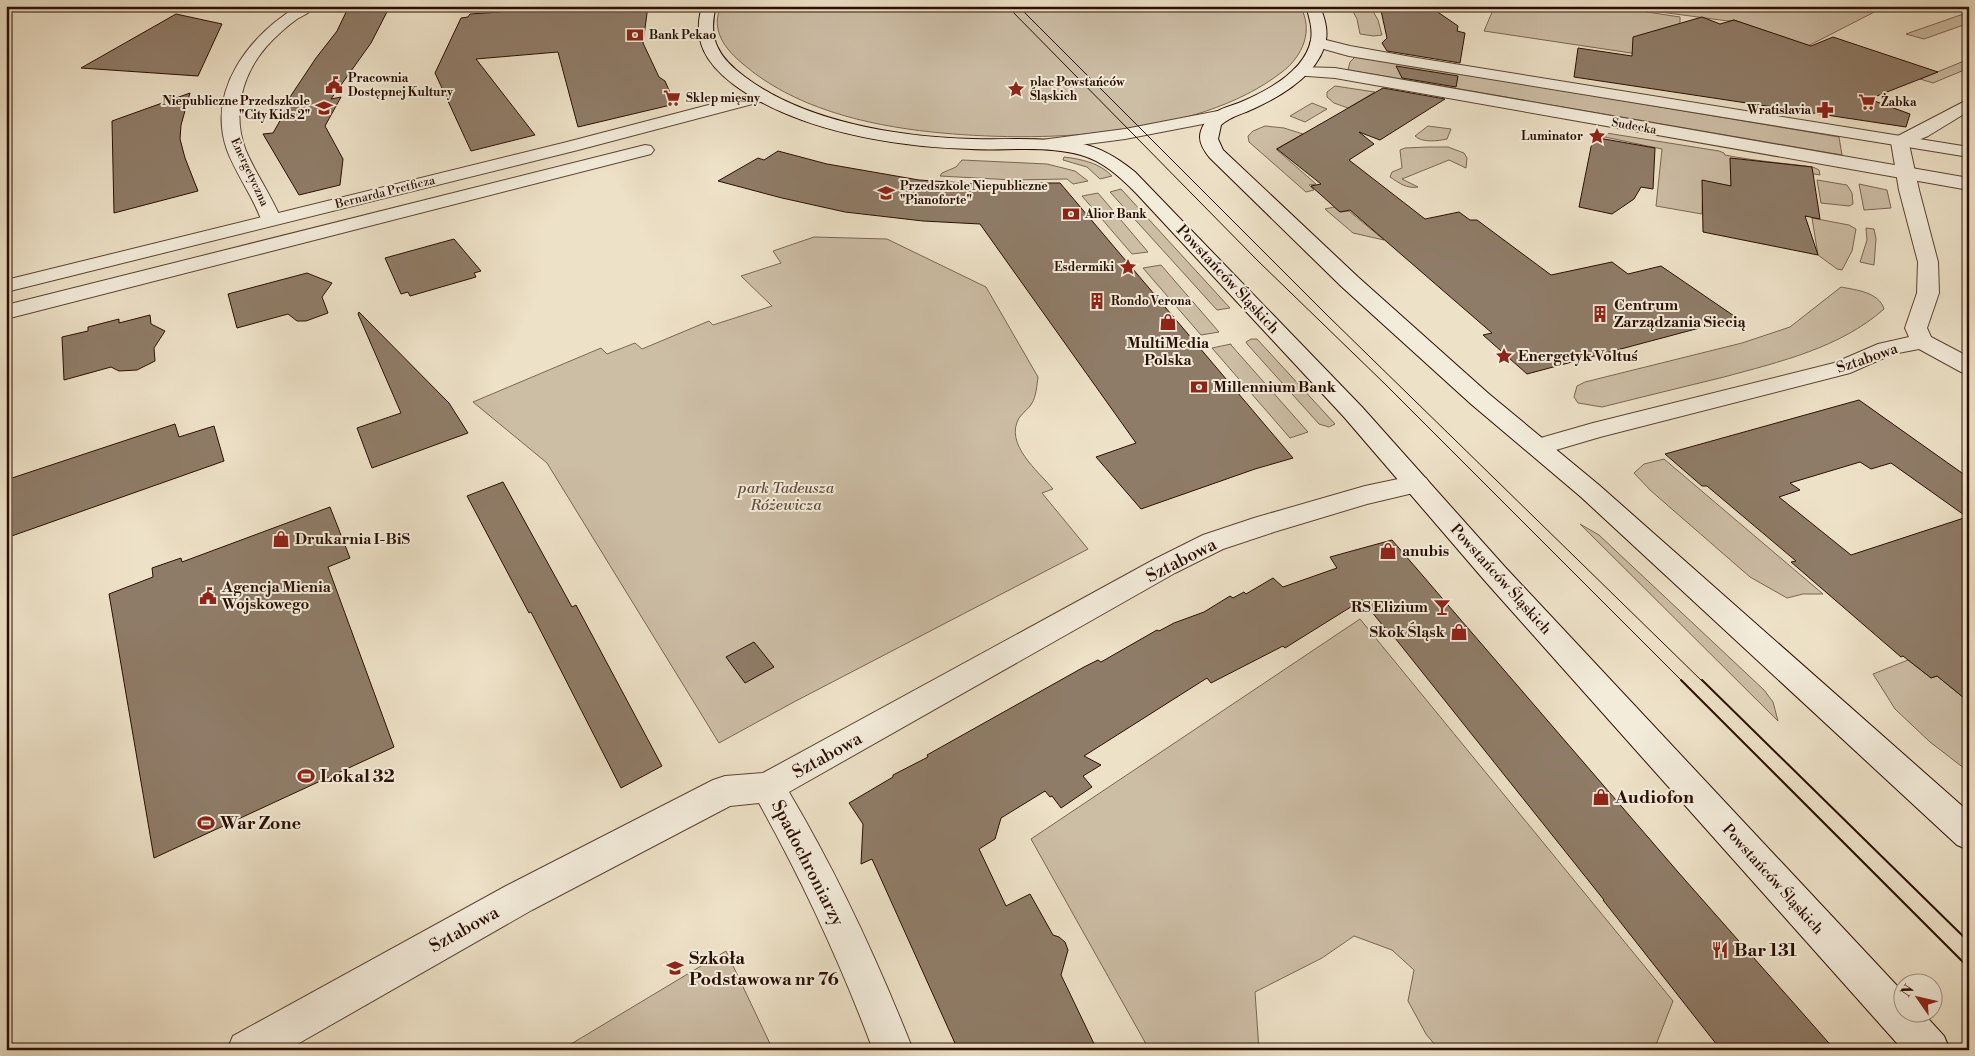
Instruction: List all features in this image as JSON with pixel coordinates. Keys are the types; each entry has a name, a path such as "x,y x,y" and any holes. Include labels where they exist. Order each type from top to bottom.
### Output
{"street":[{"name":"Energetyczna","path":"271,219 264,200 233,141 229,119 229,105 232,91 244,67 259,47 276,28 309,6"},
{"path":"709,6 704,28 710,49 723,67 762,96 826,120 876,132 969,144 1049,144 1134,133 1223,115 1268,95 1300,72 1315,53 1318,43 1320,29 1313,6"},
{"name":"Sudecka","path":"1318,43 1349,51 1400,60 1969,152"},
{"name":"Sudecka","path":"1300,72 1335,73 1969,184"},
{"name":"Bernarda Pretficza","path":"6,286 271,219 591,142 762,96"},
{"path":"1969,104 1922,132 1900,142 1905,173 1928,262 1928,293 1916,328 1922,341 1969,367"},
{"path":"1223,115 1212,124 1209,133 1210,143 1224,163 1350,282 1480,400 1615,512 1969,834"},
{"name":"Powstańców Śląskich","path":"1049,144 1095,154 1118,166 1134,179 1353,412 1508,588 1930,1050"},
{"path":"6,312 645,150"},
{"name":"Sztabowa","path":"1539,447 1593,431 1842,368 1886,349 1922,341"},
{"name":"Sztabowa","path":"247,1050 519,898 725,791 768,787 1165,566 1213,542 1264,524 1346,501 1417,484"},
{"name":"Spadochroniarzy","path":"768,787 796,837 840,925 893,1050"}],"green space":[{"name":"plac Powstańców Śląskich","path":"721,6 1300,6 1306,24 1306,33 1301,50 1282,72 1247,94 1206,111 1161,123 1114,131 1066,136 1019,137 974,135 932,132 882,125 832,112 785,92 763,79 730,52 718,31 717,23"},
{"path":"1350,6 1370,6 1378,20 1382,35 1360,34 1357,19"},
{"path":"1530,6 1608,6 1680,17 1680,29 1758,72 1484,31 1493,10"},
{"path":"1615,6 1886,6 1808,46 1734,20 1728,21"},
{"path":"1969,12 1969,23 1924,39 1906,34"},
{"path":"1356,56 1839,137 1842,155 1348,70 1350,62"},
{"path":"1969,59 1969,68 1933,83 1920,79"},
{"path":"1335,86 1375,92 1348,108 1334,103 1327,97 1327,92"},
{"path":"1312,103 1327,109 1305,122 1290,116"},
{"path":"1265,126 1284,128 1303,134 1276,149 1316,184 1309,185 1314,190 1306,192 1249,142 1248,136 1253,131"},
{"path":"1428,126 1451,129 1447,139 1443,140 1426,141 1415,136"},
{"path":"1600,132 1719,151 1725,155 1736,157 1813,167 1819,170 1820,175 1731,159 1731,186 1703,181 1702,214 1656,206 1662,149 1600,136"},
{"path":"1448,147 1464,153 1467,158 1466,168 1449,160 1402,179 1418,187 1407,186 1390,177 1392,172 1402,168 1400,150"},
{"path":"1064,157 1083,160 1096,165 1112,176 1100,179 1087,167 1063,160"},
{"path":"962,160 1047,164 1075,171 1088,181 1073,184 1067,179 1013,180 940,176 942,173 956,167"},
{"path":"1817,180 1847,185 1852,193 1853,204 1849,206 1821,203"},
{"path":"1859,184 1887,190 1891,208 1864,210"},
{"path":"1121,189 1230,308 1217,310 1110,192"},
{"path":"1098,193 1148,252 1132,254 1082,196"},
{"path":"1334,207 1340,212 1349,211 1384,240 1353,233 1325,209"},
{"path":"1812,218 1849,225 1856,229 1852,251 1842,270 1837,269 1818,255"},
{"path":"1866,228 1874,229 1876,239 1874,265 1860,262 1867,240"},
{"name":"park Tadeusza Różewicza","path":"814,237 887,239 986,287 1038,377 1033,400 1019,418 1016,428 1016,438 1019,447 1053,489 1042,493 1088,549 719,743 547,463 473,402 601,348 607,354 635,343 642,349 709,321 713,325 772,306 741,276 781,263 773,251"},
{"path":"1161,265 1219,332 1201,335 1143,268"},
{"path":"1841,287 1872,295 1881,303 1884,309 1867,323 1829,344 1766,366 1602,407 1578,403 1574,397 1577,386 1585,382 1742,343 1790,327"},
{"path":"1251,339 1257,339 1335,424 1329,427 1319,424 1248,345 1246,342"},
{"path":"1231,344 1308,432 1290,438 1212,348"},
{"path":"1664,459 1823,594 1803,594 1787,598 1750,577 1650,490 1634,473 1644,464"},
{"path":"1580,524 1599,535 1764,690 1773,702 1778,721"},
{"path":"1360,619 1673,1001 1654,1050 1439,1050 1426,1034 1408,1001 1414,970 1392,950 1354,936 1322,958 1255,992 1259,1050 1147,1050 1146,1044 1031,839"},
{"path":"1908,660 1931,678 1937,676 1969,702 1969,772 1930,742 1895,709 1873,674"},
{"path":"726,951 773,1050 561,1050"}],"building":[{"path":"349,6 390,6 371,43 331,99 341,97 325,126 343,159 340,185 299,195 263,134 273,133 290,97 337,31"},
{"path":"577,6 648,6 643,43 659,77 665,81 675,104 578,127 558,52 476,59 535,135 471,151 435,73 461,18 468,17 470,14 505,10 575,8"},
{"path":"1380,6 1429,6 1458,26 1457,31 1465,33 1460,63 1387,51 1382,43 1387,38"},
{"path":"176,14 222,24 198,76 81,68"},
{"path":"1702,17 1720,24 1734,20 1811,46 1833,37 1938,72 1869,99 1910,114 1906,127 1574,77 1578,48 1632,56 1633,37"},
{"path":"1396,66 1458,76 1456,87 1402,78"},
{"path":"1383,88 1445,99 1380,140 1359,132 1374,144 1349,160 1425,219 1459,212 1470,220 1477,220 1551,275 1612,262 1628,274 1661,266 1737,318 1527,374 1483,335 1492,333 1350,210 1340,212 1311,186 1321,184 1277,149"},
{"path":"190,93 181,125 180,139 198,191 114,213 112,121"},
{"path":"1593,137 1655,148 1653,189 1641,187 1634,199 1612,214 1579,207"},
{"name":"Rondo Verona","path":"778,151 827,164 919,180 1009,186 1009,183 1060,183 1293,458 1255,469 1141,509 1096,457 1136,443 980,224 923,221 845,212 718,181 758,158 764,160"},
{"path":"1730,158 1812,167 1820,219 1805,216 1818,255 1703,232 1702,180 1731,186"},
{"path":"454,239 481,271 474,273 476,277 410,296 408,292 401,294 385,258"},
{"path":"307,273 332,283 322,297 328,313 306,321 297,321 288,314 237,328 228,294"},
{"path":"359,312 449,403 468,433 372,468 357,428 401,413 358,314"},
{"path":"150,315 151,324 165,331 154,348 155,361 137,370 119,371 111,367 64,380 62,337 88,331 88,327 119,319 119,323"},
{"path":"1859,400 1969,478 1969,702 1937,676 1931,678 1903,656 1901,657 1791,562 1796,561 1707,486 1702,486 1665,454","holes":["1860,462 1871,469 1891,463 1967,517 1851,555 1779,497 1800,490 1790,483"]},
{"path":"175,424 179,437 214,426 224,461 6,538 6,480"},
{"path":"503,482 572,607 576,605 662,766 621,788 531,612 529,613 467,496"},
{"path":"330,507 350,558 328,567 394,747 154,858 109,594 153,577 152,568 181,558 182,562"},
{"path":"1392,540 1678,872 1835,1050 1721,1050 1395,638 1393,638 1362,600 1285,648 1283,646 1211,683 1207,678 1084,756 1101,765 1083,776 1092,787 1061,808 1052,796 1050,797 1045,791 1001,818 995,839 979,849 1006,906 1030,894 1053,935 1065,942 1068,950 1061,975 1097,1050 958,1050 872,859 861,864 863,824 849,803 893,777 893,775 928,757 927,755 1084,667 1098,660 1101,662 1157,630 1159,631 1174,623 1204,612 1230,596 1233,598 1244,592 1246,594 1273,578 1283,587 1337,568 1330,557"},
{"path":"754,642 774,667 745,683 726,657"}],"tram line":[{"path":"1007,6 1258,261 1385,384 1969,968"},
{"path":"1018,6 1328,316 1703,682"},
{"path":"1702,680 1969,942"}],"place":[{"name":"Bank Pekao","path":"635,35"},
{"name":"Pracownia Dostępnej Kultury","path":"334,85"},
{"name":"plac Powstańców Śląskich","path":"1016,89"},
{"name":"Sklep mięsny","path":"672,98"},
{"name":"Żabka","path":"1867,102"},
{"name":"Niepubliczne Przedszkole \"City Kids 2\"","path":"324,108"},
{"name":"Wratislavia","path":"1825,110"},
{"name":"Luminator","path":"1597,136"},
{"name":"Przedszkole Niepubliczne \"Pianoforte\"","path":"886,193"},
{"name":"Alior Bank","path":"1071,214"},
{"name":"Esdermiki","path":"1128,267"},
{"name":"Rondo Verona","path":"1097,301"},
{"name":"Centrum Zarządzania Siecią","path":"1600,314"},
{"name":"MultiMedia Polska","path":"1168,322"},
{"name":"Energetyk Voltuś","path":"1504,356"},
{"name":"Millennium Bank","path":"1199,387"},
{"name":"Drukarnia I-BiS","path":"281,539"},
{"name":"anubis","path":"1388,551"},
{"name":"Agencja Mienia Wojskowego","path":"208,596"},
{"name":"RS Elizium","path":"1442,607"},
{"name":"Skok Śląsk","path":"1459,632"},
{"name":"Lokal 32","path":"306,776"},
{"name":"Audiofon","path":"1601,797"},
{"name":"War Zone","path":"206,823"},
{"name":"Bar 131","path":"1720,950"},
{"name":"Szkoła Podstawowa nr 76","path":"675,968"}]}
